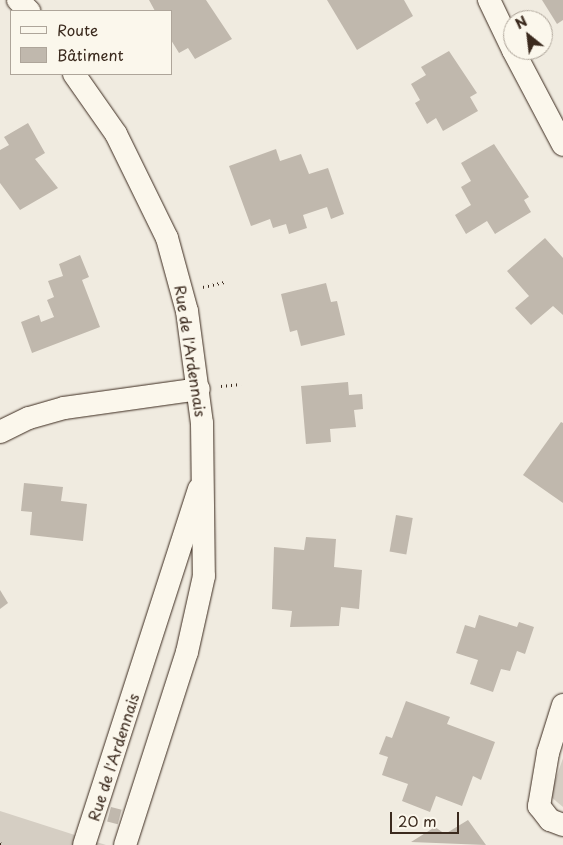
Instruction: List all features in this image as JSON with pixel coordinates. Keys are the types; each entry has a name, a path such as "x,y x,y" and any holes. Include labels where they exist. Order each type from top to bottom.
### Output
{"street":[{"path":"18,0 28,10"},
{"path":"489,0 503,29"},
{"path":"518,60 563,145"},
{"name":"Rue de l'Ardennais","path":"75,75 116,134 157,210 183,291 198,389 207,551 187,652 125,845"},
{"path":"0,432 29,418 64,408 198,389"},
{"name":"Rue de l'Ardennais","path":"84,845 203,476"},
{"path":"151,640 187,652"},
{"path":"563,705 546,762 539,806 550,820 563,826"}],"path":[{"path":"0,844 4,845"}],"shaded area":[{"path":"563,758 563,807 550,796"},
{"path":"0,811 106,845 0,845"}],"building":[{"path":"149,0 206,0 232,39 195,59 188,48 179,53 172,42 172,10 154,10"},
{"path":"327,0 404,0 413,16 357,50"},
{"path":"542,0 563,0 563,20 557,24 553,18 553,10 548,10"},
{"path":"449,51 477,93 470,97 478,111 443,131 436,118 427,124 415,103 420,100 411,84 426,75 421,67"},
{"path":"28,123 45,153 35,159 58,188 20,210 0,183 0,150 9,145 4,137"},
{"path":"494,144 529,197 524,200 531,212 495,234 487,221 466,234 455,215 471,205 461,187 471,181 461,163"},
{"path":"276,149 280,161 301,154 309,174 328,168 344,214 331,219 327,207 303,215 307,228 289,234 286,224 273,228 270,219 251,226 229,166"},
{"path":"545,238 563,258 563,315 553,306 531,325 515,308 529,296 507,271"},
{"path":"80,255 89,277 82,280 100,327 32,353 21,322 39,315 41,322 54,317 47,300 54,297 48,281 63,276 59,264"},
{"path":"326,283 331,302 337,301 345,335 301,346 297,330 290,332 281,294"},
{"path":"348,382 349,395 362,394 363,409 354,410 356,427 330,429 331,442 306,444 301,386"},
{"path":"561,422 563,423 563,503 523,475"},
{"path":"24,483 63,487 61,501 87,504 83,541 30,535 32,512 21,511"},
{"path":"396,515 413,518 406,554 390,551"},
{"path":"306,537 336,539 334,567 362,570 359,609 341,607 339,626 290,627 292,611 272,609 274,547 304,550"},
{"path":"0,590 8,603 0,609"},
{"path":"479,615 517,627 519,622 534,627 525,654 517,651 510,671 501,669 493,692 470,684 478,660 456,653 465,625 475,628"},
{"path":"406,701 450,717 447,724 495,742 481,780 473,776 462,806 436,796 430,812 402,801 408,784 382,775 388,757 379,754 386,736 392,738"},
{"path":"111,807 122,810 118,824 107,821"},
{"path":"468,820 486,845 411,842 435,827 445,834"}]}
